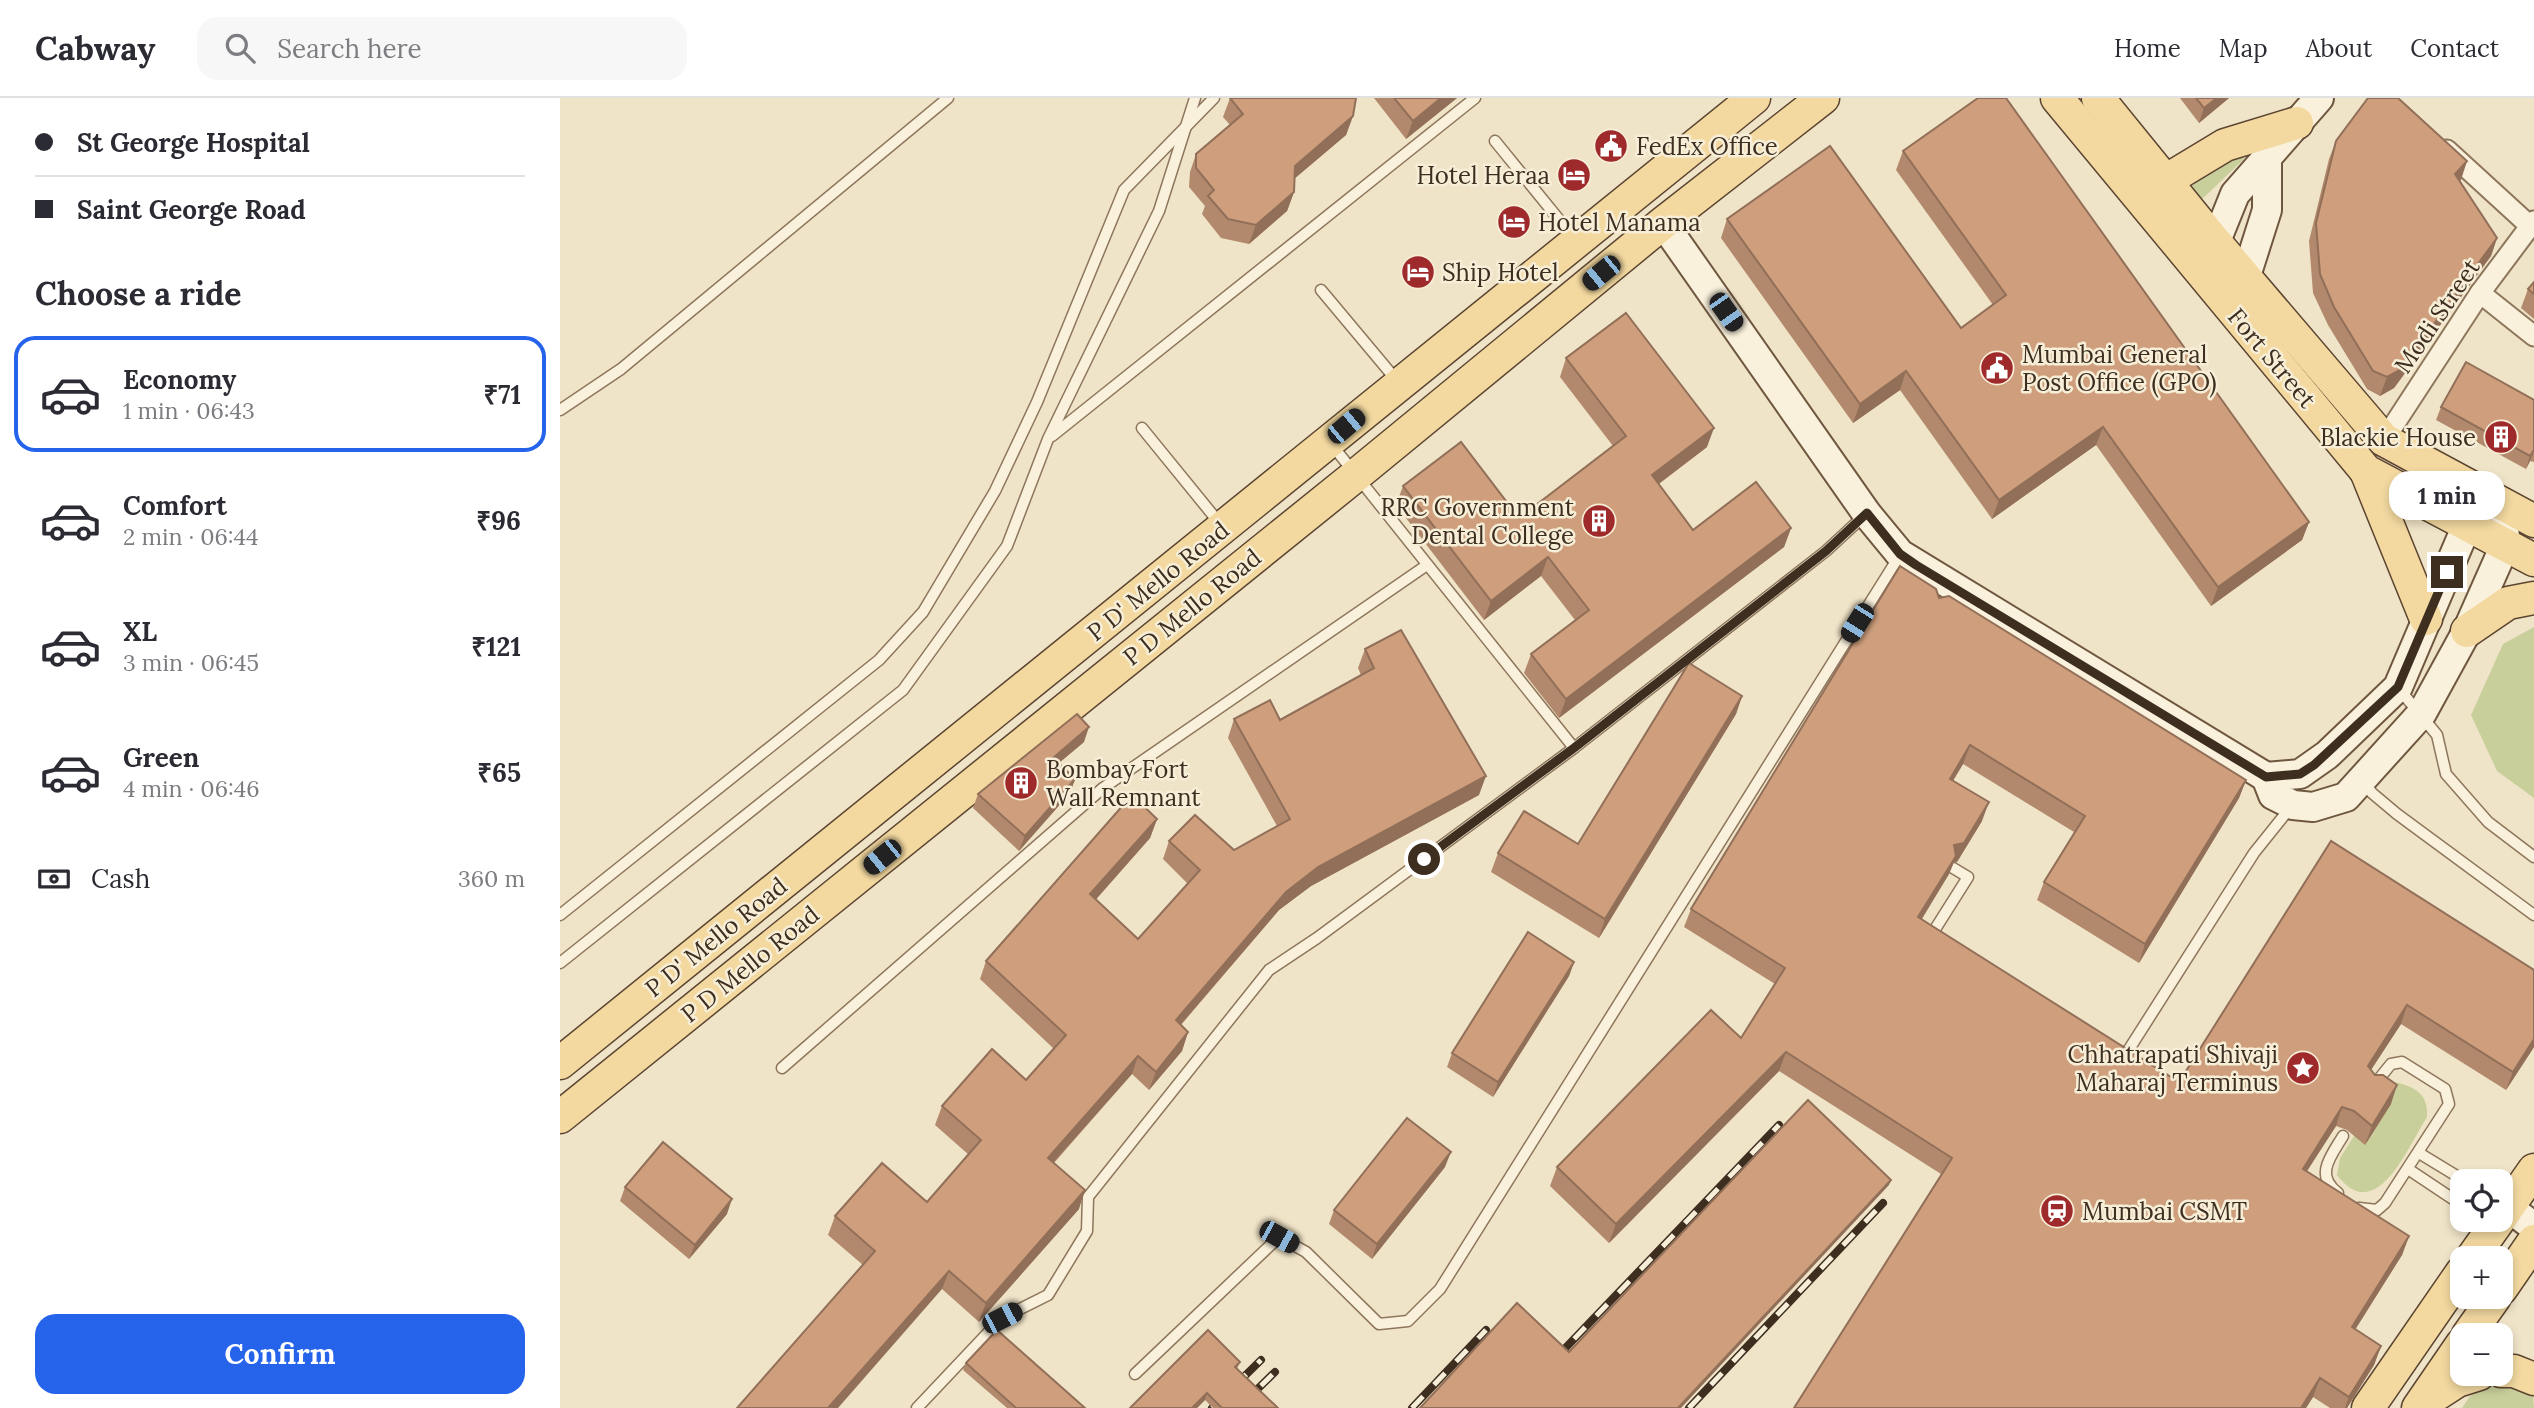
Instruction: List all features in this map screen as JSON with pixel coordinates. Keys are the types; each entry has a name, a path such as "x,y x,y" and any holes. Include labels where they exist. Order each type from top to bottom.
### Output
{"main road":[{"name":"P D Mello Road","path":"560,1117 1355,476 1662,223 1824,98"},
{"name":"Fort Street","path":"2057,98 2366,471 2534,560"},
{"name":"Fort Street","path":"2098,98 2215,242 2384,440 2534,521"},
{"path":"2203,274 2235,194 2319,98"},
{"name":"P D' Mello Road","path":"560,1063 1749,100"},
{"path":"2167,180 2225,145 2297,123"},
{"path":"2228,305 2246,276 2267,210 2267,155"},
{"path":"1662,223 1867,513 1900,554 1946,590 2266,777 2300,774 2309,768 2327,755 2398,687 2467,525 2500,503 2506,543 2467,631 2421,713 2363,781 2346,797 2313,807 2293,805 2273,795 2266,777"},
{"path":"2366,471 2427,619"},
{"path":"2467,631 2508,603 2534,598"},
{"path":"2513,1197 2533,1173"},
{"path":"2513,1220 2534,1227"},
{"path":"2513,1274 2529,1254"},
{"path":"2368,1408 2450,1289"},
{"path":"2418,1408 2450,1361"},
{"path":"2513,1371 2534,1379"},
{"path":"2418,1408 2450,1386"}],"street":[{"path":"2429,135 2532,223"},
{"name":"Modi Street","path":"2384,440 2480,293 2532,223"},
{"path":"2480,293 2534,336"}],"lane":[{"path":"560,410 621,369 948,98"},
{"path":"560,963 903,690 1007,546 1048,439 1146,239 1190,122 1195,98"},
{"path":"560,915 879,660 923,612 995,491 1037,402 1124,190 1214,98"},
{"path":"1048,439 1475,98"},
{"path":"1495,141 1576,241"},
{"path":"1321,290 1398,383"},
{"path":"1142,428 1223,528"},
{"path":"1329,441 1574,748"},
{"path":"917,1408 1002,1318 1048,1295 1087,1231 1088,1197 1269,970 1317,938 1574,748 1826,551 1867,513"},
{"path":"1135,1374 1279,1237 1306,1252 1379,1324 1408,1321 1440,1289 1900,554"},
{"path":"782,1068 1103,788 1427,565"},
{"path":"2398,687 2437,735 2446,774 2488,822 2534,857"},
{"path":"2363,781 2372,793 2397,814 2534,915"},
{"path":"2115,1047 2126,1054 2254,853 2293,805"},
{"path":"1944,941 1932,934 1968,877 1953,868"},
{"path":"2343,1136 2324,1173 2332,1189 2357,1207 2369,1212 2377,1210 2447,1110 2449,1096 2445,1089 2396,1060 2385,1069 2372,1088"},
{"path":"2419,1153 2450,1172"},
{"path":"2408,1169 2450,1197"}],"green space":[{"path":"2239,149 2244,159 2199,202 2190,188 2228,151"},
{"path":"2534,627 2534,798 2497,771 2471,715 2503,644"},
{"path":"2394,1082 2419,1092 2426,1102 2427,1117 2389,1177 2378,1187 2365,1192 2351,1189 2337,1175 2340,1158 2384,1089"},
{"path":"2485,1386 2513,1386 2533,1394 2534,1408 2462,1408 2470,1396"}],"building":[{"path":"1230,98 1356,98 1353,116 1295,166 1294,192 1256,225 1228,219 1208,196 1214,190 1196,168 1196,154 1243,114"},
{"path":"1394,98 1441,98 1413,121"},
{"name":"Mumbai General Post Office (GPO)","path":"1978,98 2006,98 2309,522 2218,587 2103,427 1999,500 1906,371 1860,404 1727,219 1830,146 1961,328 2006,295 1903,151"},
{"path":"2196,98 2217,98 2204,108"},
{"path":"2368,98 2398,98 2467,161 2455,174 2497,238 2400,370 2387,377 2373,371 2334,307 2320,274 2316,223 2336,141"},
{"path":"2534,282 2534,294 2528,289"},
{"name":"RRC Government Dental College","path":"1626,313 1714,428 1652,475 1693,530 1756,482 1791,528 1566,699 1531,654 1589,610 1548,557 1491,601 1403,486 1461,442 1519,518 1626,436 1566,358"},
{"name":"Blackie House","path":"2466,362 2534,400 2534,450 2530,456 2441,407"},
{"path":"1900,566 1936,589 1939,598 1949,596 2246,780 2145,944 2044,882 2085,816 1970,745 1950,779 1989,802 1964,843 1954,845 1956,856 1918,917 2179,1082 2331,841 2534,970 2534,1039 2513,1072 2407,1005 2368,1066 2375,1075 2383,1075 2397,1085 2372,1126 2354,1111 2342,1107 2303,1169 2409,1236 2352,1327 2381,1346 2349,1397 2320,1378 2301,1408 1794,1408 1952,1158 1786,1052 1616,1224 1557,1167 1711,1010 1741,1038 1785,968 1691,909"},
{"path":"1401,630 1486,776 1318,867 1286,892 1176,1020 1188,1032 1156,1072 1138,1056 1048,1158 1085,1190 986,1303 949,1271 828,1408 737,1408 875,1251 835,1216 882,1163 927,1202 981,1140 942,1106 992,1049 1026,1080 1066,1035 986,961 1132,795 1157,819 1090,894 1138,939 1200,870 1169,841 1195,815 1234,850 1290,819 1234,719 1270,700 1280,720 1374,668 1365,649"},
{"path":"1689,663 1742,696 1605,919 1498,853 1524,811 1578,844"},
{"name":"Bombay Fort Wall Remnant","path":"1077,714 1089,727 1053,758 1075,779 1025,836 978,794"},
{"path":"1528,932 1574,962 1498,1082 1452,1053"},
{"path":"1808,1100 1891,1180 1678,1408 1420,1408 1517,1303 1569,1352"},
{"path":"1407,1118 1451,1152 1377,1244 1334,1210"},
{"path":"663,1142 732,1199 695,1245 625,1187"},
{"path":"997,1330 1085,1408 1016,1408 966,1363"},
{"path":"1208,1330 1240,1362 1235,1367 1278,1408 1222,1408 1207,1393 1192,1408 1130,1408"}],"railway":[{"path":"1552,1362 1779,1125"},
{"path":"1689,1408 1883,1203"},
{"path":"1412,1408 1486,1330"},
{"path":"1212,1408 1261,1360"},
{"path":"1238,1408 1275,1372"}],"place":[{"name":"FedEx Office","path":"1611,146"},
{"name":"Hotel Heraa","path":"1574,175"},
{"name":"Hotel Manama","path":"1514,222"},
{"name":"Ship Hotel","path":"1418,272"},
{"name":"Mumbai General Post Office (GPO)","path":"1997,368"},
{"name":"Blackie House","path":"2501,437"},
{"name":"RRC Government Dental College","path":"1599,521"},
{"name":"Bombay Fort Wall Remnant","path":"1021,783"},
{"name":"Chhatrapati Shivaji Maharaj Terminus","path":"2303,1068"},
{"name":"Mumbai CSMT","path":"2057,1211"}],"route":[{"path":"1424,859 1574,748 1826,551 1867,513 1900,554 1916,565 2266,777 2300,774 2314,765 2398,687 2447,572"}]}
